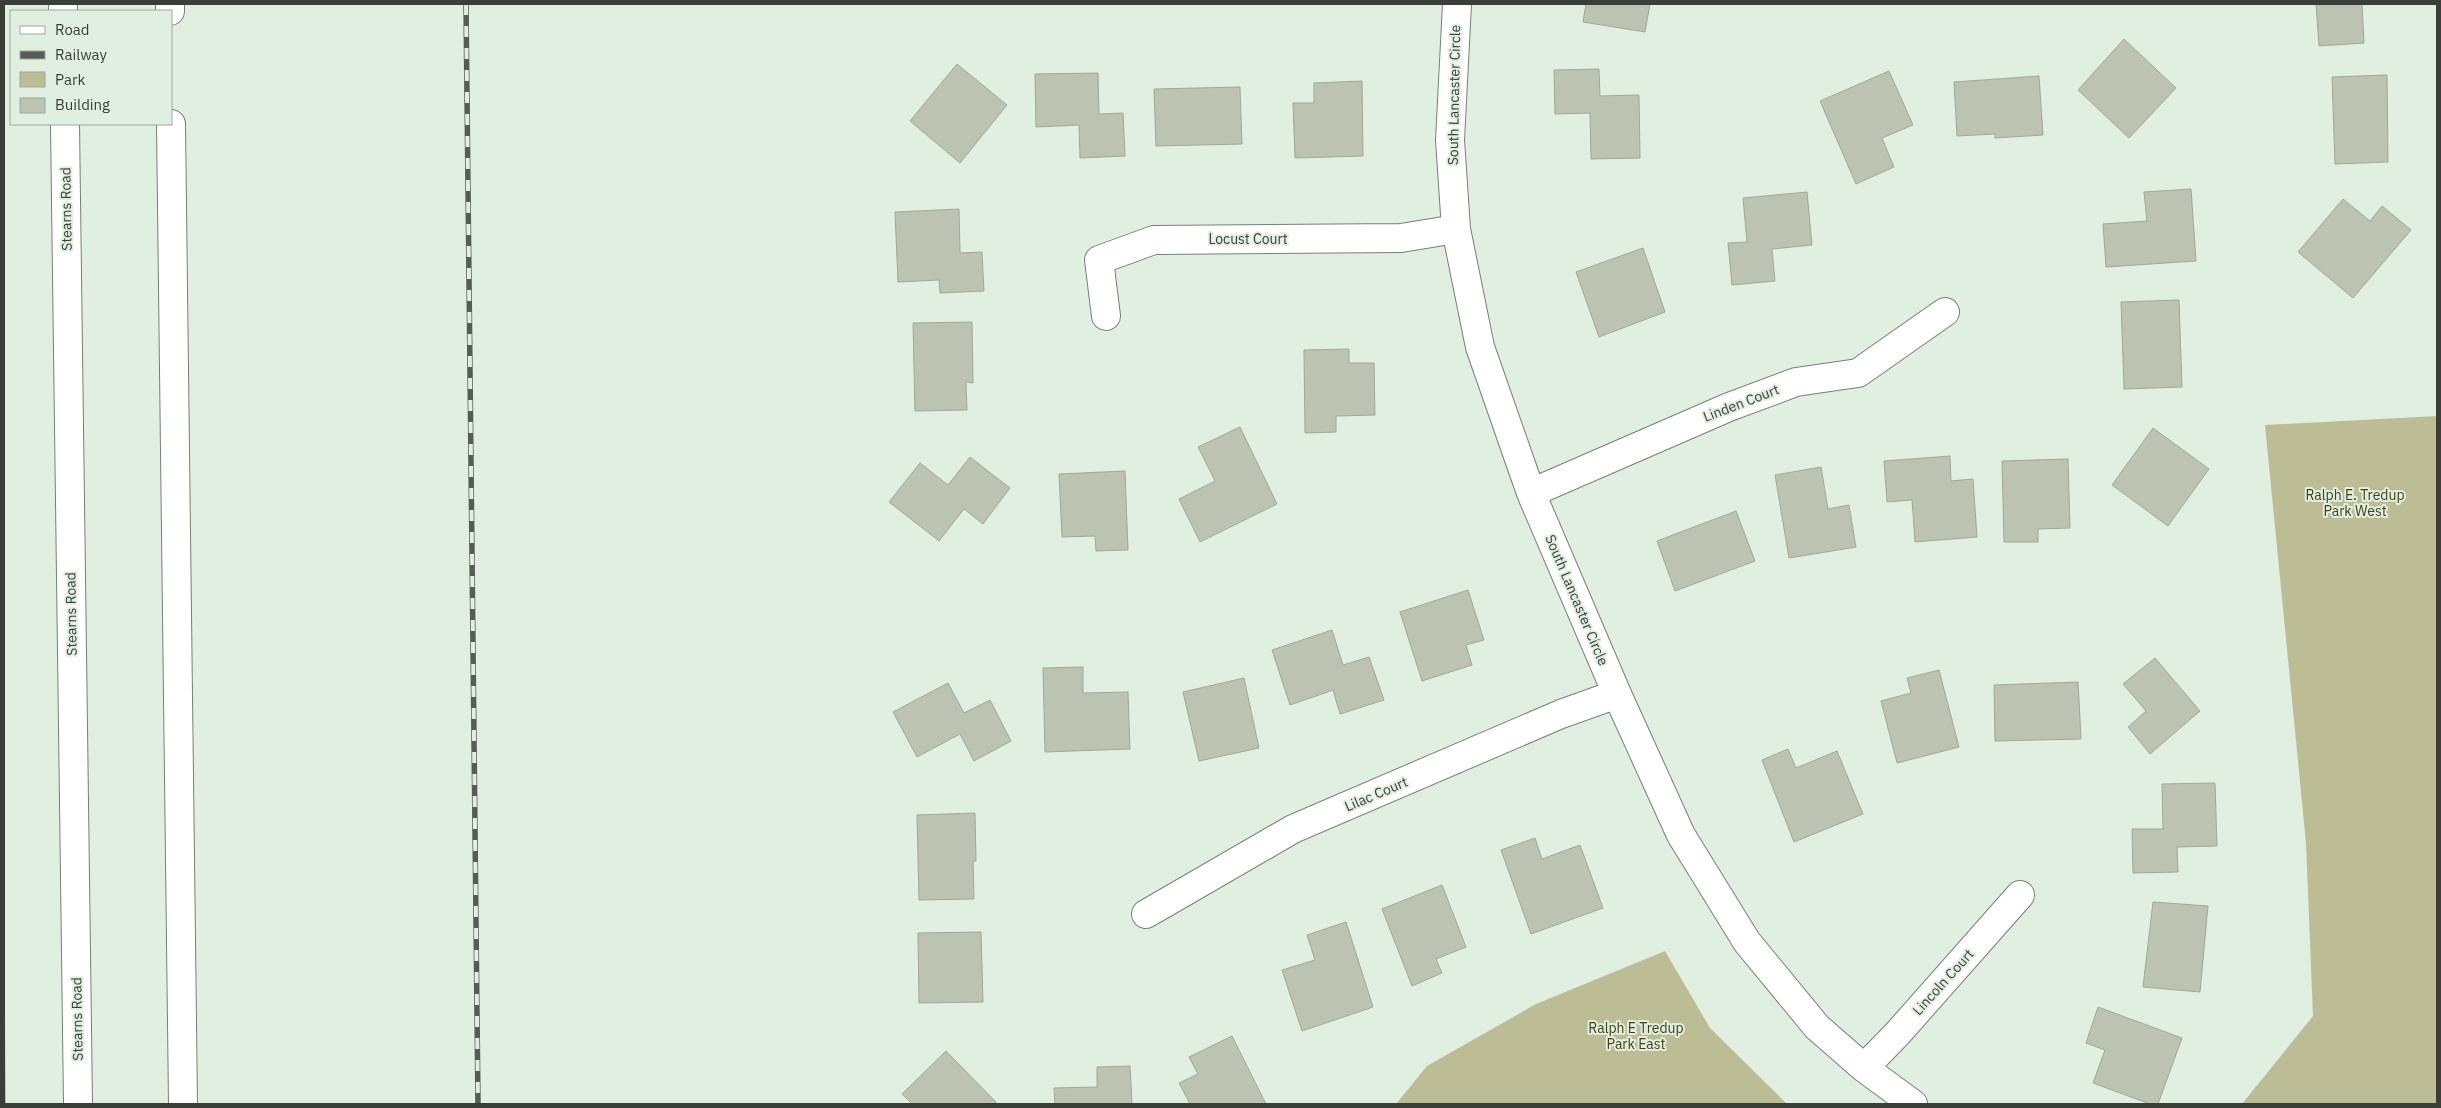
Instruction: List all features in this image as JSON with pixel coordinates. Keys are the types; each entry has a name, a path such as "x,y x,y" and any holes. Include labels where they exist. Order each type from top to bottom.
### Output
{"street":[{"name":"South Lancaster Circle","path":"1457,4 1450,140 1456,229 1480,347 1531,493 1617,694 1681,835 1747,942 1817,1027 1864,1068 1913,1104"},
{"name":"Stearns Road","path":"65,125 78,1104"},
{"path":"171,125 183,1104"},
{"name":"Locust Court","path":"1106,316 1098,260 1154,240 1402,238 1456,229"},
{"name":"Linden Court","path":"1531,493 1729,407 1796,382 1858,373 1945,312"},
{"name":"Lilac Court","path":"1146,914 1293,829 1561,714 1617,694"},
{"name":"Lincoln Court","path":"1864,1068 1898,1033 2020,895"}],"green space":[{"name":"Ralph E. Tredup Park West","path":"2437,416 2437,1104 2242,1104 2313,1016 2306,843 2265,425"},
{"path":"4,935 6,1104 4,1104"},
{"name":"Ralph E Tredup Park East","path":"1665,951 1710,1028 1787,1104 1396,1104 1427,1066 1536,1004"}],"building":[{"path":"1586,4 1650,4 1645,32 1583,22"},
{"path":"2316,4 2362,4 2364,43 2319,46"},
{"path":"2124,39 2176,88 2129,138 2078,90"},
{"path":"957,64 1007,105 960,163 910,121"},
{"path":"1599,69 1600,96 1639,95 1640,158 1591,159 1590,113 1555,114 1554,70"},
{"path":"1889,71 1913,125 1882,138 1894,167 1856,184 1820,101"},
{"path":"1098,73 1099,114 1123,113 1125,156 1080,158 1079,125 1036,127 1035,74"},
{"path":"2387,75 2388,162 2335,164 2332,77"},
{"path":"2039,76 2043,135 1995,138 1995,134 1957,136 1954,82"},
{"path":"1362,81 1363,156 1295,158 1293,103 1314,103 1314,83"},
{"path":"1240,87 1242,144 1156,146 1154,89"},
{"path":"2191,189 2196,261 2106,267 2103,224 2147,221 2144,192"},
{"path":"1807,192 1812,245 1772,249 1775,281 1732,285 1728,243 1747,242 1743,198"},
{"path":"2343,199 2370,221 2382,206 2411,230 2353,298 2298,252"},
{"path":"959,209 960,253 982,252 984,291 940,293 939,280 898,282 895,212"},
{"path":"1643,248 1665,312 1599,337 1576,272"},
{"path":"2179,300 2182,387 2124,389 2121,302"},
{"path":"972,322 973,383 966,382 967,410 915,411 913,323"},
{"path":"1349,349 1349,363 1374,363 1375,415 1336,416 1336,432 1305,433 1304,350"},
{"path":"1240,427 1277,504 1200,542 1179,499 1215,481 1198,447"},
{"path":"2153,428 2209,469 2168,526 2112,485"},
{"path":"1950,456 1951,481 1973,479 1977,537 1915,542 1912,500 1887,502 1884,461"},
{"path":"970,457 1010,488 983,524 964,509 939,541 889,502 920,463 948,485"},
{"path":"2068,459 2070,528 2038,529 2038,542 2004,542 2002,461"},
{"path":"1821,467 1828,509 1849,505 1856,547 1789,558 1775,475"},
{"path":"1125,471 1128,550 1096,551 1095,536 1062,537 1059,474"},
{"path":"1736,511 1755,561 1675,591 1657,541"},
{"path":"1468,590 1484,640 1466,645 1472,665 1422,681 1400,612"},
{"path":"1332,630 1343,665 1369,657 1384,700 1340,714 1333,690 1290,705 1272,650"},
{"path":"2155,658 2200,711 2150,754 2128,727 2146,711 2123,684"},
{"path":"1083,667 1083,693 1128,692 1130,749 1045,752 1043,668"},
{"path":"1939,670 1959,747 1897,763 1881,701 1911,693 1907,678"},
{"path":"1244,678 1259,748 1199,761 1183,692"},
{"path":"2078,682 2081,739 1995,741 1994,685"},
{"path":"948,683 964,713 990,700 1011,741 974,761 960,734 917,757 893,712"},
{"path":"1788,749 1796,768 1837,751 1863,814 1794,842 1762,760"},
{"path":"2215,783 2217,846 2177,847 2178,872 2133,873 2132,829 2163,829 2162,784"},
{"path":"975,813 976,861 973,861 974,899 919,900 917,815"},
{"path":"1535,838 1542,859 1580,845 1603,908 1531,934 1501,850"},
{"path":"1442,885 1466,947 1436,959 1442,973 1412,986 1382,909"},
{"path":"2153,902 2208,906 2200,992 2143,987"},
{"path":"1346,922 1373,1007 1302,1031 1282,970 1315,960 1307,935"},
{"path":"981,932 983,1002 919,1003 918,933"},
{"path":"2098,1007 2182,1038 2158,1104 2150,1104 2093,1083 2105,1050 2086,1043"},
{"path":"1232,1036 1266,1104 1190,1104 1179,1083 1198,1074 1189,1057"},
{"path":"946,1051 996,1102 994,1104 912,1104 902,1094"},
{"path":"1130,1066 1132,1104 1055,1104 1054,1088 1097,1087 1097,1067"}],"railway":[{"path":"466,4 478,1104"}]}
